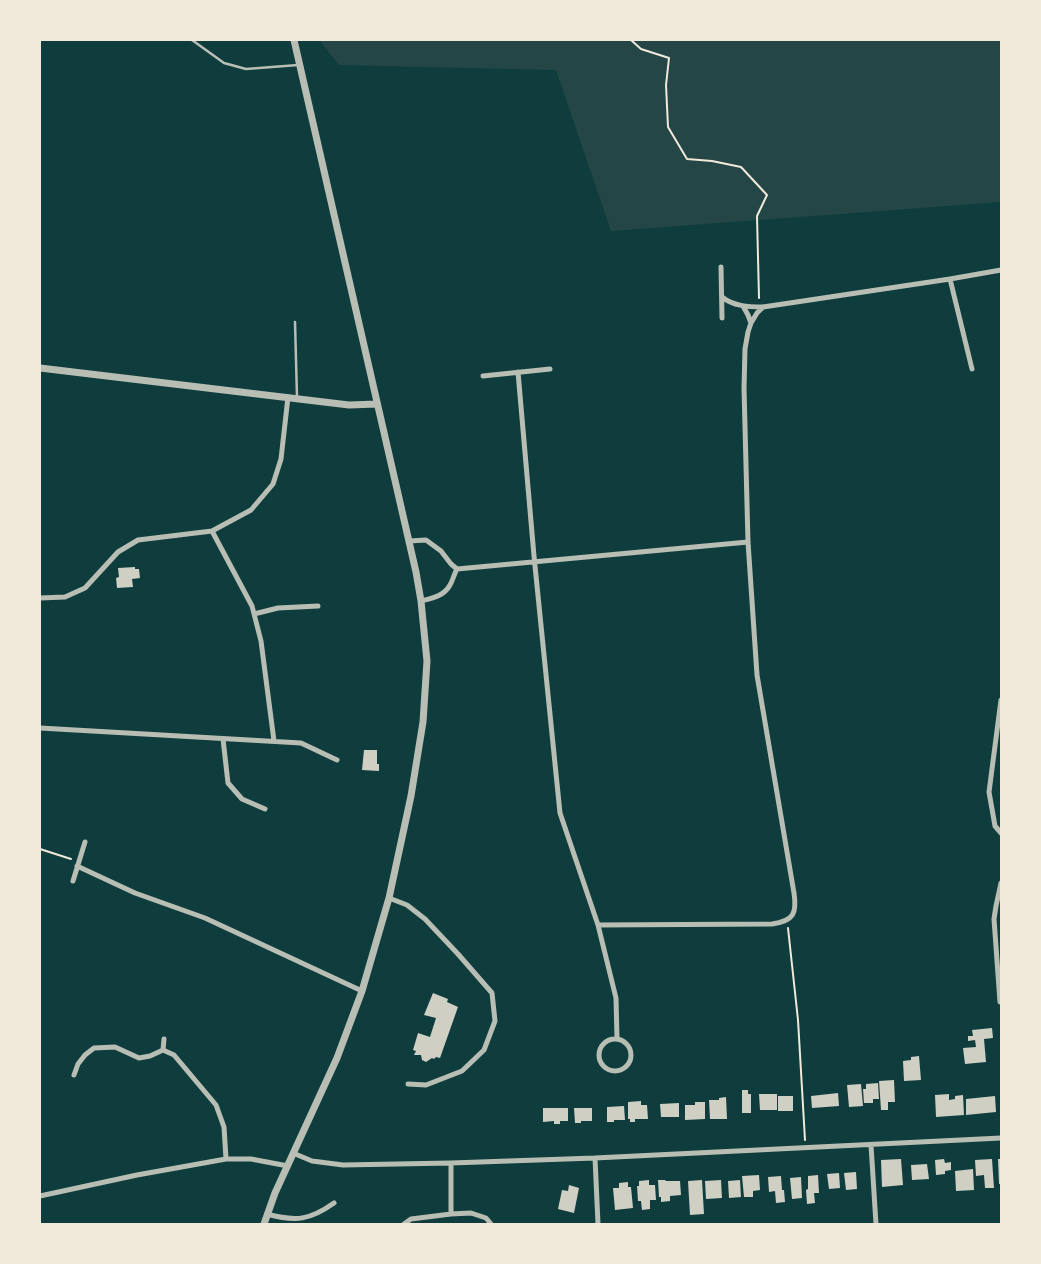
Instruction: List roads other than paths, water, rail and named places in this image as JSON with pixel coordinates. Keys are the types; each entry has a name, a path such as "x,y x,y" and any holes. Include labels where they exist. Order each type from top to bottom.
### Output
{"street":[{"path":"264,1224 293,1153 337,1058 362,991 390,898 411,796 423,722 427,661 421,601 409,542 294,40"},
{"path":"721,267 722,318"},
{"path":"722,297 727,301 743,306 763,308 1001,270"},
{"path":"950,279 972,369"},
{"path":"743,306 751,323"},
{"path":"598,925 772,924 787,921 795,911 796,903 757,675 748,542 744,388 745,349 751,323 756,313 763,308"},
{"path":"40,368 349,405 377,404"},
{"path":"483,376 550,369"},
{"path":"518,372 560,813 598,925 616,998 617,1039"},
{"path":"40,598 65,597 84,588 118,552 138,540 212,531 251,510 273,484 281,459 288,398"},
{"path":"212,531 252,606 261,641 274,742"},
{"path":"409,542 426,540 441,551 457,569 748,542"},
{"path":"421,601 445,592 451,584 457,569"},
{"path":"254,614 278,608 318,606"},
{"path":"1001,700 989,792 995,826 1001,833"},
{"path":"40,728 301,743 337,760"},
{"path":"223,739 228,783 242,799 265,809"},
{"path":"73,881 85,842"},
{"path":"78,864 135,893 205,918 362,991"},
{"path":"1000,1002 994,919 1001,883"},
{"path":"390,898 407,905 426,919 492,993 495,1021 484,1050 462,1070 426,1085 408,1084"},
{"path":"163,1050 164,1039"},
{"path":"611,1039 617,1039 626,1042 631,1051 631,1056 628,1064 615,1071 602,1064 599,1054 602,1044 611,1039"},
{"path":"74,1075 78,1064 94,1048 115,1047 139,1058 150,1056 163,1050 174,1055 216,1105 224,1127 226,1159"},
{"path":"293,1153 312,1161 343,1165 451,1163 595,1158 1001,1138"},
{"path":"871,1145 876,1224"},
{"path":"595,1158 598,1224"},
{"path":"40,1196 137,1175 226,1159 251,1159 288,1166"},
{"path":"451,1163 451,1214"},
{"path":"267,1214 290,1219 310,1216 334,1203"},
{"path":"404,1224 410,1219 471,1213 486,1218 492,1224"}],"lane":[{"path":"192,40 224,63 246,69 300,65"},
{"path":"295,322 297,398"}]}
